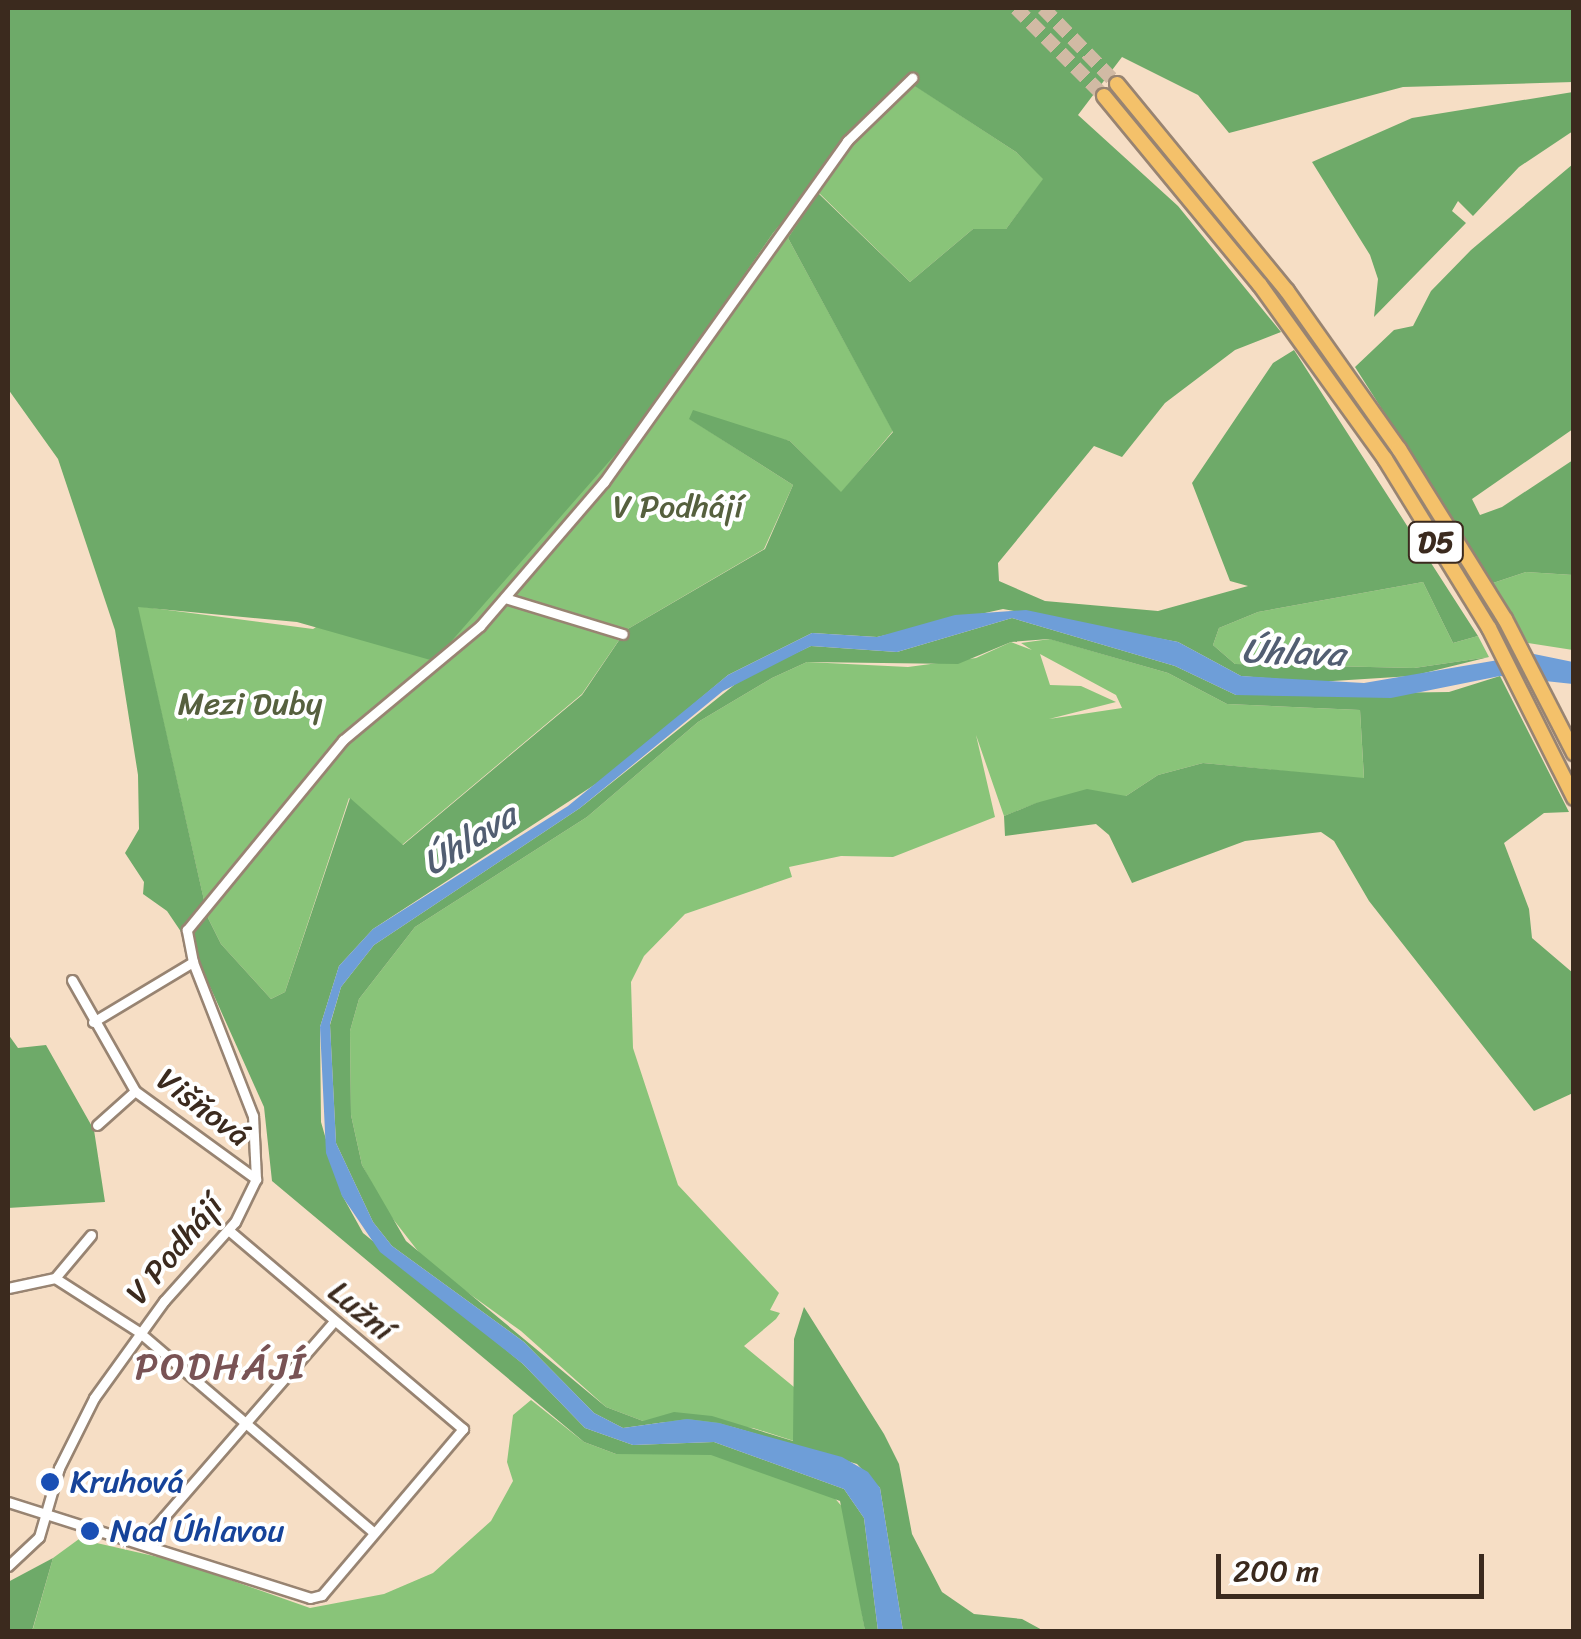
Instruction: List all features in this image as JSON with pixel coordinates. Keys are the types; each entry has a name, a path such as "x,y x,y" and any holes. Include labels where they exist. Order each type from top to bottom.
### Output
{"highway":[{"name":"D5","path":"1117,84 1287,290 1433,502 1505,619 1574,753"},
{"name":"D5","path":"1104,96 1273,302 1384,459 1489,628 1574,798"}],"street":[{"name":"V Podhájí","path":"8,1566 34,1546 76,1432 139,1332 228,1230 256,1178 253,1116 193,962 187,930 343,740 480,626 505,598 639,436 847,142 912,78"},
{"path":"505,598 624,634"},
{"path":"93,1022 193,962"},
{"name":"Višňová","path":"72,980 135,1091 256,1178"},
{"path":"96,1125 135,1091"},
{"name":"Lužní","path":"228,1230 463,1429 374,1533"},
{"path":"8,1288 55,1278 92,1235"},
{"path":"8,1502 144,1542 310,1598 322,1595 374,1533 139,1332 55,1278"},
{"path":"144,1542 334,1321"}],"green space":[{"path":"8,8 1573,8 1573,82 1403,87 1229,133 1198,95 1122,57 1078,115 1178,206 1281,332 1235,350 1165,403 1122,457 1094,446 998,563 999,581 1045,601 1158,611 1248,586 1230,581 1192,483 1273,363 1294,350 1478,636 1453,643 1423,582 1258,612 1219,628 1213,645 1235,664 1414,668 1489,657 1412,676 1317,682 1241,676 1178,642 1003,609 877,637 812,633 728,675 608,776 373,929 339,966 320,1027 321,1122 342,1195 363,1233 523,1364 585,1428 633,1445 714,1442 844,1489 864,1518 878,1631 865,1631 840,1501 711,1455 616,1454 584,1442 272,1181 264,1107 194,951 167,911 143,894 144,882 125,853 139,829 138,775 115,630 58,459 8,389","holes":["904,79 1016,152 1043,179 1006,229 973,229 910,282 818,193 788,238 893,432 841,492 790,441 693,410 689,419 793,485 765,549 626,630 582,695 403,845 350,798 285,992 271,999 221,944 208,918 138,607 297,622 434,661 642,424 773,233"]},
{"name":"V Podhájí","path":"905,79 1016,152 1044,179 1006,229 973,229 910,282 819,193 788,238 893,431 841,493 790,441 690,419 793,485 764,549 626,630 582,694 402,845 349,798 285,992 271,999 221,944 208,918 137,606 313,629 642,424 773,233"},
{"path":"1573,92 1573,131 1519,167 1473,216 1458,201 1452,211 1466,223 1374,317 1378,279 1370,255 1312,162 1412,118"},
{"path":"1573,164 1573,429 1472,499 1480,515 1502,507 1573,460 1573,575 1526,572 1493,583 1355,367 1394,330 1413,326 1431,291 1471,250"},
{"path":"1526,572 1573,575 1573,650 1528,643 1493,583"},
{"path":"1423,582 1453,643 1478,636 1489,657 1414,668 1235,664 1213,645 1219,628 1258,612"},
{"path":"1012,618 1175,666 1236,695 1449,692 1500,676 1569,812 1544,813 1504,843 1529,909 1532,938 1573,973 1573,1093 1534,1111 1369,901 1334,841 1321,832 1245,841 1132,883 1109,835 1096,824 1005,836 1004,816 1036,803 1087,789 1126,796 1158,775 1203,763 1364,778 1360,710 1227,704 1168,673 1049,639 1011,642 958,664 807,662 772,678 698,722 587,817 415,927 359,999 350,1031 351,1115 362,1165 406,1241 606,1407 643,1421 674,1412 712,1416 793,1441 794,1339 804,1307 899,1464 912,1534 942,1592 974,1614 1022,1619 1044,1631 903,1631 880,1488 857,1464 719,1423 687,1419 623,1428 594,1413 524,1342 392,1246 373,1222 336,1143 330,1025 341,987 374,945 580,808 743,678 811,646 897,652"},
{"path":"1050,639 1168,673 1227,704 1360,710 1364,779 1203,763 1158,775 1126,796 1037,803 1004,816 976,735 995,817 893,857 841,856 789,867 792,877 685,914 644,956 631,982 633,1048 678,1185 779,1293 770,1310 780,1313 744,1346 794,1387 794,1441 753,1428 643,1421 606,1407 521,1331 428,1264 386,1210 362,1165 351,1115 350,1031 359,999 415,927 587,817 698,722 772,678 807,662 908,667 976,658 1011,642 1032,650 1021,643","holes":["1040,654 1116,695 1122,708 1049,719 1116,702 1081,686 1050,685"]},
{"path":"8,1034 18,1048 46,1045 94,1130 105,1202 8,1208"},
{"path":"531,1400 584,1442 616,1454 711,1454 832,1495 845,1510 865,1631 32,1632 53,1558 79,1539 180,1562 310,1608 384,1594 433,1573 491,1521 513,1481 507,1462 513,1415"},
{"path":"53,1558 32,1631 8,1631 8,1582"}],"water":[{"path":"1026,610 1178,642 1241,676 1364,683 1534,654 1573,662 1573,684 1500,676 1391,698 1236,695 1175,666 1012,618 897,652 811,646 723,691 580,808 374,945 341,987 330,1024 336,1143 373,1222 392,1246 524,1342 594,1413 623,1428 687,1419 719,1423 842,1457 868,1472 880,1488 903,1631 878,1631 864,1518 844,1489 714,1442 633,1445 585,1428 523,1364 380,1252 342,1196 326,1153 320,1027 339,966 373,929 568,806 728,675 812,633 877,637 955,615"}],"tunnel":[{"path":"1016,8 1104,96"},
{"path":"1043,8 1117,84"}],"place":[{"name":"Kruhová","path":"50,1482"},
{"name":"Nad Úhlavou","path":"90,1531"}],"district":[{"name":"PODHÁJÍ","path":"221,1367"}],"water label":[{"name":"Úhlava","path":"1293,652"},
{"name":"Úhlava","path":"469,839"}],"park label":[{"name":"Mezi Duby","path":"250,704"}]}
